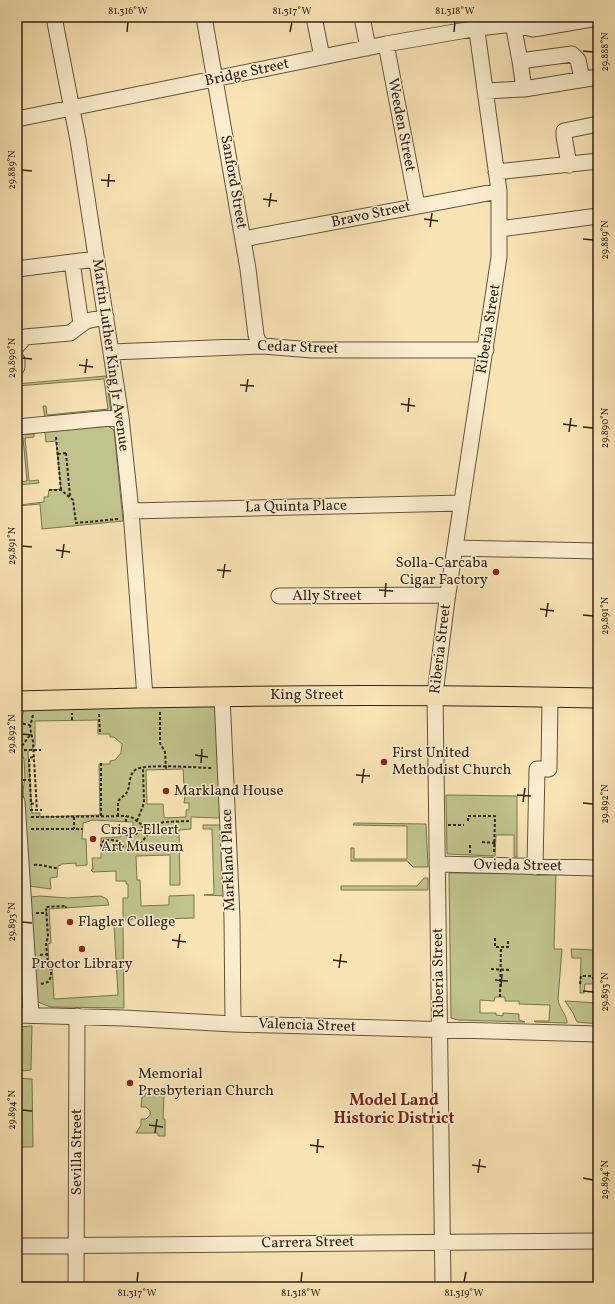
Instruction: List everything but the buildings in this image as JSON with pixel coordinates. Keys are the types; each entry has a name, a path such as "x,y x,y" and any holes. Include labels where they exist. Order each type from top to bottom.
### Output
{"main road":[{"name":"King Street","path":"17,701 145,697 435,694 598,698"}],"street":[{"name":"Martin Luther King Jr Avenue","path":"54,17 78,140 121,417 128,515 145,697"},
{"name":"Sanford Street","path":"204,17 243,238 256,335 258,341 263,346"},
{"path":"314,17 322,57"},
{"path":"362,17 368,48"},
{"path":"524,89 513,24 598,18"},
{"name":"Bridge Street","path":"17,118 368,48 477,22 513,24"},
{"name":"Riberia Street","path":"443,1287 441,1031 435,694 455,548 496,285 500,229 499,191 477,22"},
{"name":"Weeden Street","path":"386,44 417,205"},
{"path":"520,61 572,54 578,60 582,79"},
{"path":"485,91 524,89 598,77"},
{"path":"569,165 564,131 598,124"},
{"path":"496,172 598,161"},
{"name":"Bravo Street","path":"243,238 499,191"},
{"path":"500,229 598,216"},
{"path":"17,269 96,259"},
{"path":"72,262 81,324"},
{"path":"17,346 25,337 70,333 86,321 106,317"},
{"name":"Cedar Street","path":"112,352 263,346 312,350 486,350"},
{"path":"17,360 17,367"},
{"path":"17,427 121,417"},
{"name":"La Quinta Place","path":"128,515 462,503"},
{"path":"455,548 598,551"},
{"name":"Ally Street","path":"279,596 448,595"},
{"name":"Markland Place","path":"222,696 232,918 233,1024"},
{"path":"535,867 537,769 549,769 550,696"},
{"path":"24,1015 26,808"},
{"name":"Ovieda Street","path":"437,864 598,868"},
{"name":"Valencia Street","path":"24,1015 441,1031 598,1034"},
{"name":"Sevilla Street","path":"76,1287 77,1016"},
{"name":"Carrera Street","path":"17,1246 598,1240"}],"path":[{"path":"56,435 61,490"},
{"path":"58,454 66,453 71,498"},
{"path":"49,490 61,490 71,498 74,502 76,523 128,515"},
{"path":"160,711 160,743 165,752 166,770"},
{"path":"72,712 72,720"},
{"path":"99,712 100,734"},
{"path":"34,713 30,725 30,735 33,750 37,810"},
{"path":"18,724 30,725"},
{"path":"30,735 19,750 41,750"},
{"path":"33,758 29,758 31,804 36,804"},
{"path":"101,764 101,817"},
{"path":"118,816 119,799 127,793 133,773 137,769 166,765 174,768 218,768"},
{"path":"137,821 144,803 143,768"},
{"path":"23,780 30,780"},
{"path":"26,808 42,810"},
{"path":"26,808 30,816 34,818 126,816 137,821 150,831"},
{"path":"126,816 126,822"},
{"path":"468,821 468,816 495,816 494,857"},
{"path":"74,817 74,829"},
{"path":"120,846 118,841 112,840 104,840 101,845 106,850 113,852 120,846 137,846 144,840 150,831 163,822 191,821"},
{"path":"445,826 464,825"},
{"path":"126,834 136,834 143,826"},
{"path":"26,829 83,829"},
{"path":"482,842 494,843"},
{"path":"32,865 58,868"},
{"path":"42,984 48,982 51,978 46,943 48,938 46,907 66,906 66,908"},
{"path":"495,938 495,947 508,948 508,939"},
{"path":"500,997 501,947"},
{"path":"42,954 48,954"},
{"path":"491,969 510,970"},
{"path":"580,984 580,976 592,976 596,984"},
{"path":"598,1011 593,1025 598,1025"}],"green space":[{"path":"106,376 111,411 45,418 43,406 46,406 47,415 108,409 104,379 17,386 17,384"},
{"path":"108,426 114,430 123,521 42,529 40,504 17,506 17,503 20,505 44,502 44,497 48,497 49,490 61,489 56,441 46,442 45,432"},
{"path":"34,434 34,437 25,438 29,481 38,480 39,483 18,485 18,482 27,481 23,438 17,439 17,435"},
{"path":"217,706 223,816 218,818 191,817 191,829 179,830 180,885 170,885 170,855 136,856 137,880 140,880 141,906 169,905 169,896 194,895 194,918 123,920 123,898 128,898 128,884 126,884 126,881 116,881 116,871 93,872 91,870 93,870 92,858 101,858 101,838 121,837 121,834 133,833 133,822 91,820 83,823 82,839 86,839 87,865 76,866 76,863 61,864 58,866 57,877 50,878 51,889 29,886 23,791 25,777 24,759 21,754 19,730 24,709","holes":["98,720 98,734 110,734 110,737 114,737 122,744 121,753 115,760 110,761 110,764 99,764 100,815 40,817 40,813 32,813 28,751 33,750 33,747 35,746 35,721","183,769 184,786 186,788 184,803 189,803 189,810 186,810 186,817 164,818 163,804 147,804 146,770"]},
{"path":"446,795 517,796 517,857 514,856 514,835 496,835 495,856 447,854"},
{"path":"354,823 426,824 428,867 413,867 407,861 351,861 351,848 354,848 354,859 407,859 407,826 353,825"},
{"path":"203,825 219,825 224,827 227,896 204,895 214,894 212,829 203,829"},
{"path":"449,873 556,874 554,949 562,949 558,999 567,1023 535,1022 534,1021 549,1021 550,1005 519,1004 519,1001 505,1001 505,997 495,997 494,1001 480,1000 480,1013 496,1013 496,1015 503,1016 503,1013 519,1014 519,1020 525,1022 458,1020 451,1018"},
{"path":"424,878 428,878 428,890 341,890 341,886 417,886"},
{"path":"40,896 68,898 101,896 107,899 109,905 49,909 51,943 48,944 49,965 52,965 54,999 118,995 114,924 123,924 124,1008 51,1007 40,1003 37,1000 30,897"},
{"path":"17,905 23,1005 17,1006"},
{"path":"571,949 598,950 598,984 585,984 584,993 580,993 581,958 572,958"},
{"path":"565,1001 597,1003 598,1024 577,1022"},
{"path":"32,1026 31,1070 22,1071 22,1068 19,1068 17,1027"},
{"path":"17,1078 32,1079 33,1147 17,1147"},
{"path":"146,1093 164,1094 163,1119 165,1119 165,1136 158,1136 158,1133 136,1133 141,1125 141,1119 146,1119 150,1115 150,1111 146,1107 141,1107 142,1097 145,1096"}],"place":[{"name":"Solla-Carcaba Cigar Factory","path":"496,572"},
{"name":"First United Methodist Church","path":"384,762"},
{"name":"Markland House","path":"166,791"},
{"name":"Crisp-Ellert Art Museum","path":"93,839"},
{"name":"Flagler College","path":"70,922"},
{"name":"Proctor Library","path":"82,949"},
{"name":"Memorial Presbyterian Church","path":"130,1083"}],"district":[{"name":"Model Land Historic District","path":"394,1110"}]}
